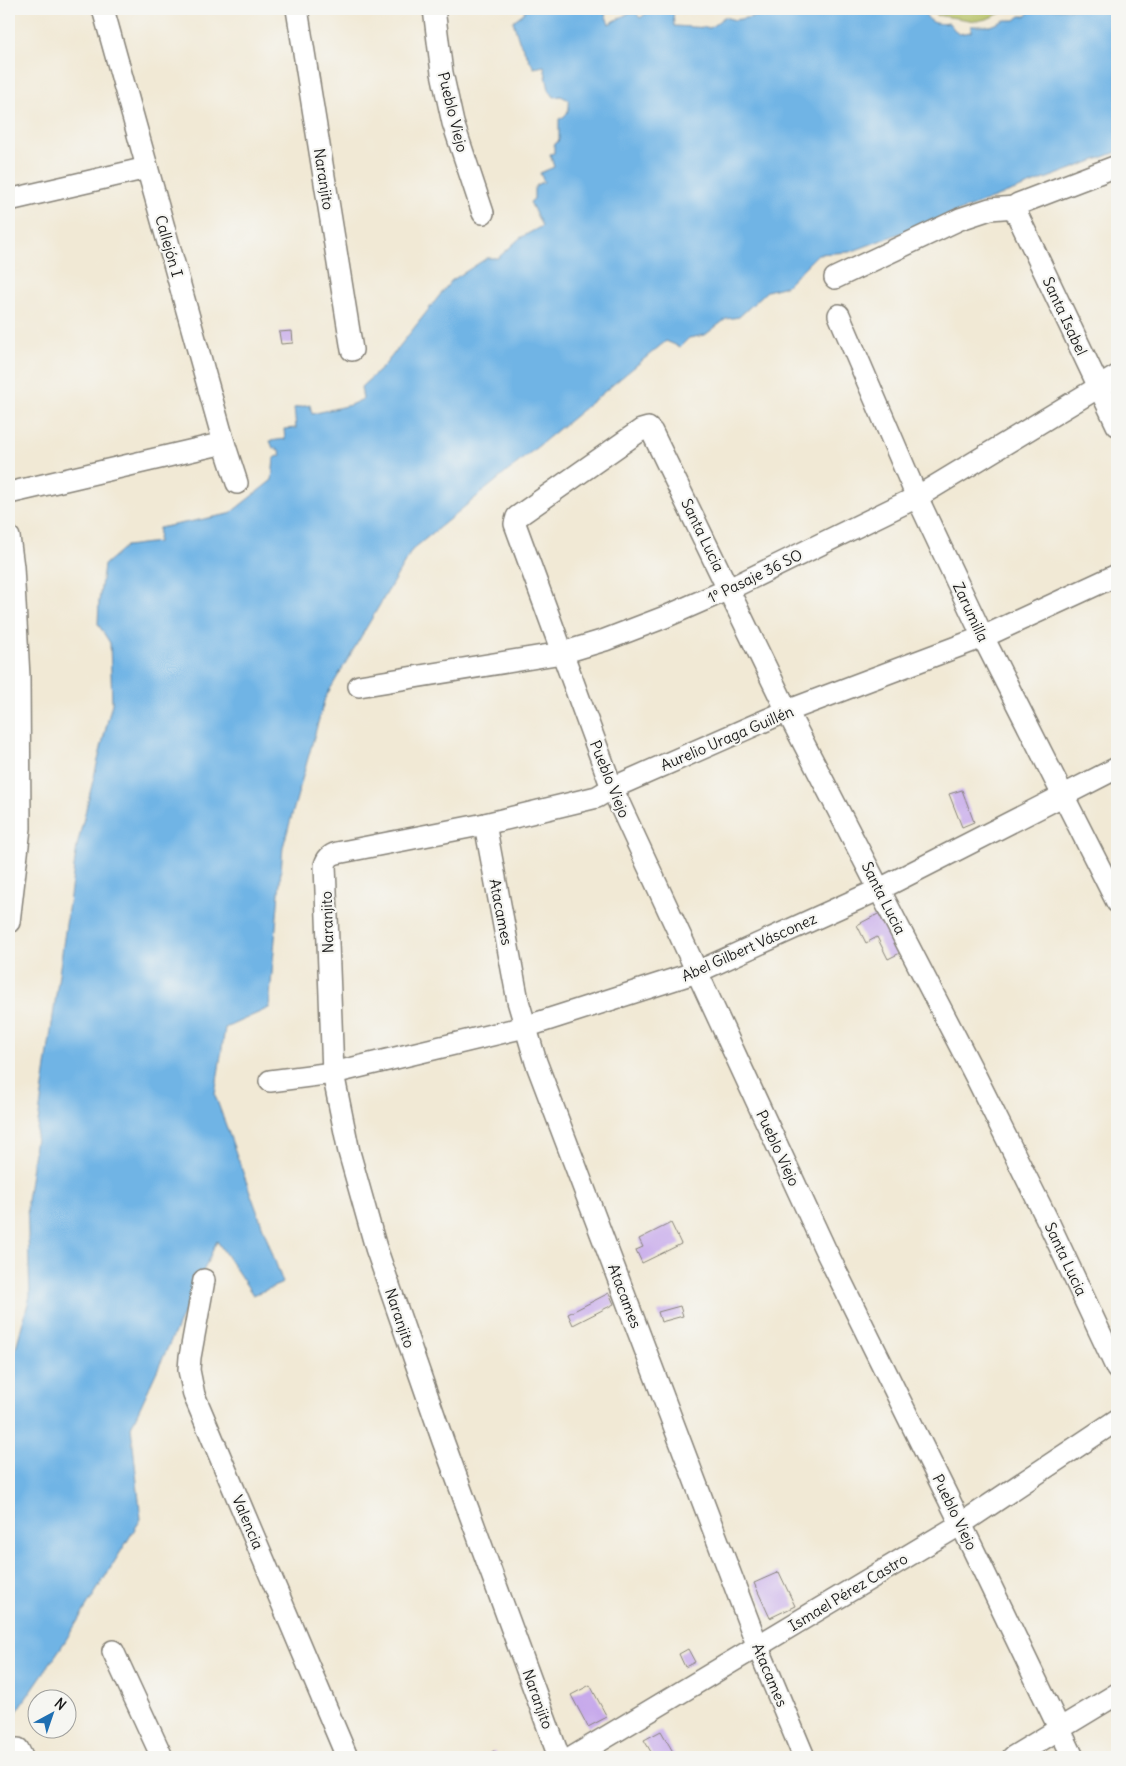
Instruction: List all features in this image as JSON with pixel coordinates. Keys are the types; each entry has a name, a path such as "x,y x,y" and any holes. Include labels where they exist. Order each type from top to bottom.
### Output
{"street":[{"name":"Callejón I","path":"103,9 224,443 237,483"},
{"name":"Naranjito","path":"297,9 352,350"},
{"name":"Pueblo Viejo","path":"434,9 442,73 453,123 483,213"},
{"path":"836,278 960,219 990,209 1015,207 1018,204 1117,166"},
{"path":"9,200 148,168"},
{"name":"Santa Isabel","path":"1015,207 1098,388 1117,425"},
{"name":"Zarumilla","path":"839,316 917,497 983,637 1117,902"},
{"name":"1º Pasaje 36 SO","path":"359,686 562,653 634,629 729,589 917,497 1117,376"},
{"name":"Pueblo Viejo","path":"648,428 641,430 517,518 515,524 612,788 825,1249 961,1524 1073,1757"},
{"name":"Santa Lucia","path":"648,428 652,432 787,711 880,889 1046,1217 1117,1369"},
{"path":"9,493 224,443"},
{"path":"9,537 13,567 19,677 9,922"},
{"name":"Aurelio Uraga Guillén","path":"326,860 337,853 485,824 597,798 612,788 787,711 983,637 1117,575"},
{"name":"Abel Gilbert Vásconez","path":"270,1081 333,1073 526,1027 698,972 880,889 1117,768"},
{"name":"Atacames","path":"485,824 518,1001 536,1062 758,1647 804,1757"},
{"name":"Naranjito","path":"326,860 333,1073 349,1152 376,1248 443,1441 559,1757"},
{"name":"Valencia","path":"204,1280 190,1357 189,1370 194,1395 347,1757"},
{"name":"Ismael Pérez Castro","path":"573,1757 961,1524 1117,1420"},
{"path":"113,1651 162,1757"},
{"path":"1013,1757 1117,1694"}],"green space":[{"path":"936,9 1010,9 987,19 976,21 936,15"}],"water":[{"path":"525,9 603,9 609,24 634,10 640,18 652,9 673,9 674,26 710,28 724,17 735,20 778,12 782,9 922,9 930,20 936,23 949,23 958,34 971,32 971,26 991,26 1005,20 1015,20 1020,16 1027,16 1030,9 1117,9 1117,152 850,252 818,254 786,286 767,291 739,317 726,319 705,335 689,338 680,347 666,341 412,550 325,698 283,847 269,1008 225,1028 215,1095 283,1283 253,1295 217,1241 131,1427 141,1519 64,1643 33,1688 28,1688 28,1695 9,1723 9,1373 30,1296 27,1201 77,846 112,703 110,643 98,624 104,565 126,546 158,542 159,528 229,514 272,480 274,458 281,455 279,450 273,448 270,441 285,439 284,429 296,428 294,408 310,405 312,414 350,405 363,399 361,387 384,366 451,281 487,258 498,258 520,238 542,226 530,202 534,199 534,189 538,184 544,182 540,173 554,167 550,154 554,153 554,145 559,140 559,119 568,111 569,100 561,96 554,97 549,90 544,66 534,68 519,41 513,21 524,13"}],"building":[{"path":"292,331 293,343 281,344 279,332"},
{"path":"962,790 974,822 962,827 949,794"},
{"path":"880,913 900,953 888,959 877,937 866,943 857,925"},
{"path":"671,1223 681,1244 642,1263 636,1250 643,1247 639,1239"},
{"path":"609,1293 614,1304 573,1325 568,1314"},
{"path":"680,1306 683,1316 661,1322 658,1312"},
{"path":"779,1572 795,1606 770,1618 754,1583"},
{"path":"688,1649 695,1662 685,1667 679,1654"},
{"path":"590,1685 607,1717 588,1727 571,1695"},
{"path":"661,1731 676,1757 654,1757 644,1740"},
{"path":"494,1751 497,1757 487,1757 486,1755"}]}
